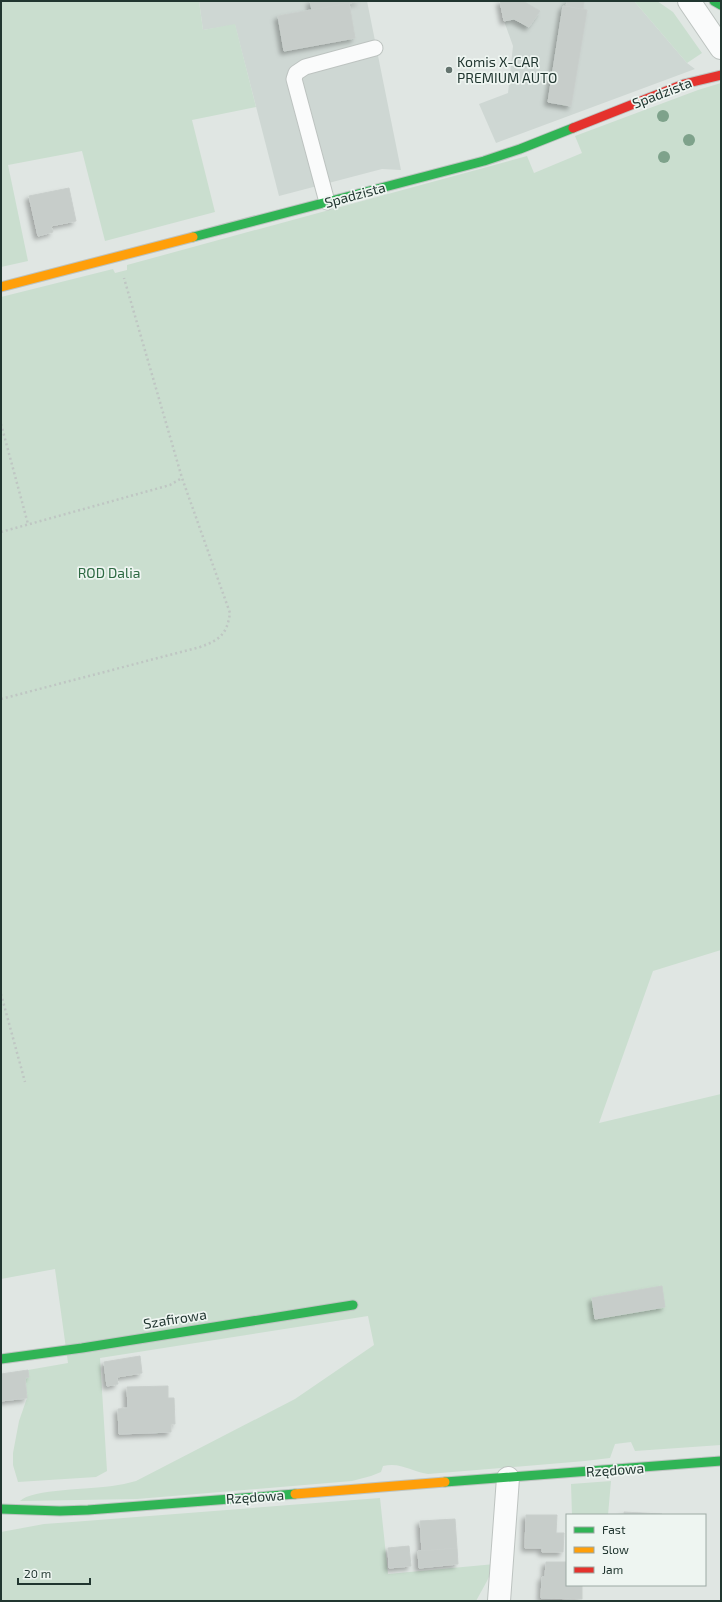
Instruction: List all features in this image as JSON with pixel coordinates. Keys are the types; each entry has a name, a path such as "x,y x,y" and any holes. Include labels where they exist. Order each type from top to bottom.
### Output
{"street":[{"path":"689,1 721,48"},
{"path":"714,1 721,5"},
{"name":"Spadzista","path":"1,287 496,157 711,77 720,56 721,48"},
{"name":"Szafirowa","path":"1,1359 82,1348 353,1305"},
{"name":"Rzędowa","path":"1,1509 60,1511 88,1510 721,1461"},
{"path":"499,1601 508,1478"}],"lane":[{"path":"327,202 294,79 296,73 305,67 375,48"}],"path":[{"path":"1,700 200,647 212,643 222,636 228,626 230,613 182,478 118,256"},
{"path":"1,424 28,524"},
{"path":"1,532 170,485 182,478"},
{"path":"1,994 24,1082"}],"shaded area":[{"path":"199,1 367,1 401,170 382,169 279,196 235,25 203,30"},
{"path":"500,1 634,1 687,63 695,69 496,143 479,104 508,93 513,46 504,21"}],"green space":[{"path":"1,1 199,1 203,30 235,24 256,107 192,120 215,212 105,241 82,151 8,165 28,261 1,267"},
{"path":"634,1 657,1 673,12 702,53 687,63"},
{"name":"ROD Dalia","path":"721,83 721,950 653,971 599,1123 721,1094 721,1445 635,1451 631,1442 615,1444 610,1458 585,1461 428,1474 401,1466 390,1465 383,1466 381,1472 352,1481 137,1499 20,1501 26,1497 36,1494 121,1485 136,1481 295,1399 374,1345 368,1316 100,1358 107,1471 96,1477 18,1482 13,1465 13,1453 19,1421 27,1398 25,1378 29,1377 28,1370 68,1363 55,1269 1,1279 1,297 113,269 115,273 127,270 127,265 527,156 534,173 582,153 575,136 698,90"},
{"path":"611,1481 608,1514 572,1514 571,1484"},
{"path":"380,1498 388,1574 495,1564 476,1601 1,1601 1,1532 44,1524"}],"building":[{"path":"310,1 360,1 312,10"},
{"path":"500,1 523,1 540,11 529,27 514,19 504,21"},
{"path":"567,1 584,1 583,9 566,6"},
{"path":"349,3 355,38 284,51 278,16"},
{"path":"563,6 587,10 571,106 548,102"},
{"path":"69,188 76,221 51,226 53,232 38,236 29,196"},
{"path":"662,1286 665,1307 595,1319 592,1298"},
{"path":"140,1356 142,1373 117,1377 118,1384 107,1386 104,1362"},
{"path":"28,1370 29,1377 25,1378 27,1398 1,1401 1,1374"},
{"path":"168,1386 168,1398 174,1398 175,1424 171,1424 171,1432 119,1434 118,1409 128,1408 127,1387"},
{"path":"624,1512 662,1514 624,1514"},
{"path":"526,1515 557,1515 556,1533 564,1533 563,1552 542,1552 542,1548 525,1548"},
{"path":"455,1519 457,1548 422,1551 420,1521"},
{"path":"409,1546 411,1566 389,1568 388,1548"},
{"path":"457,1548 458,1564 419,1568 418,1551"},
{"path":"546,1562 566,1562 566,1586 582,1586 582,1599 541,1598 542,1577 545,1577"}],"traffic: fast":[{"path":"714,1 721,5"},
{"path":"193,237 484,161 520,149 573,128"},
{"path":"1,1359 82,1348 353,1305"},
{"path":"445,1482 721,1461"},
{"path":"1,1509 60,1511 88,1510 295,1494"}],"traffic: slow":[{"path":"1,287 193,237"},
{"path":"295,1494 445,1482"}],"traffic: jam":[{"path":"573,128 684,84 721,75"}],"place":[{"name":"Komis X-CAR PREMIUM AUTO","path":"449,70"}]}
